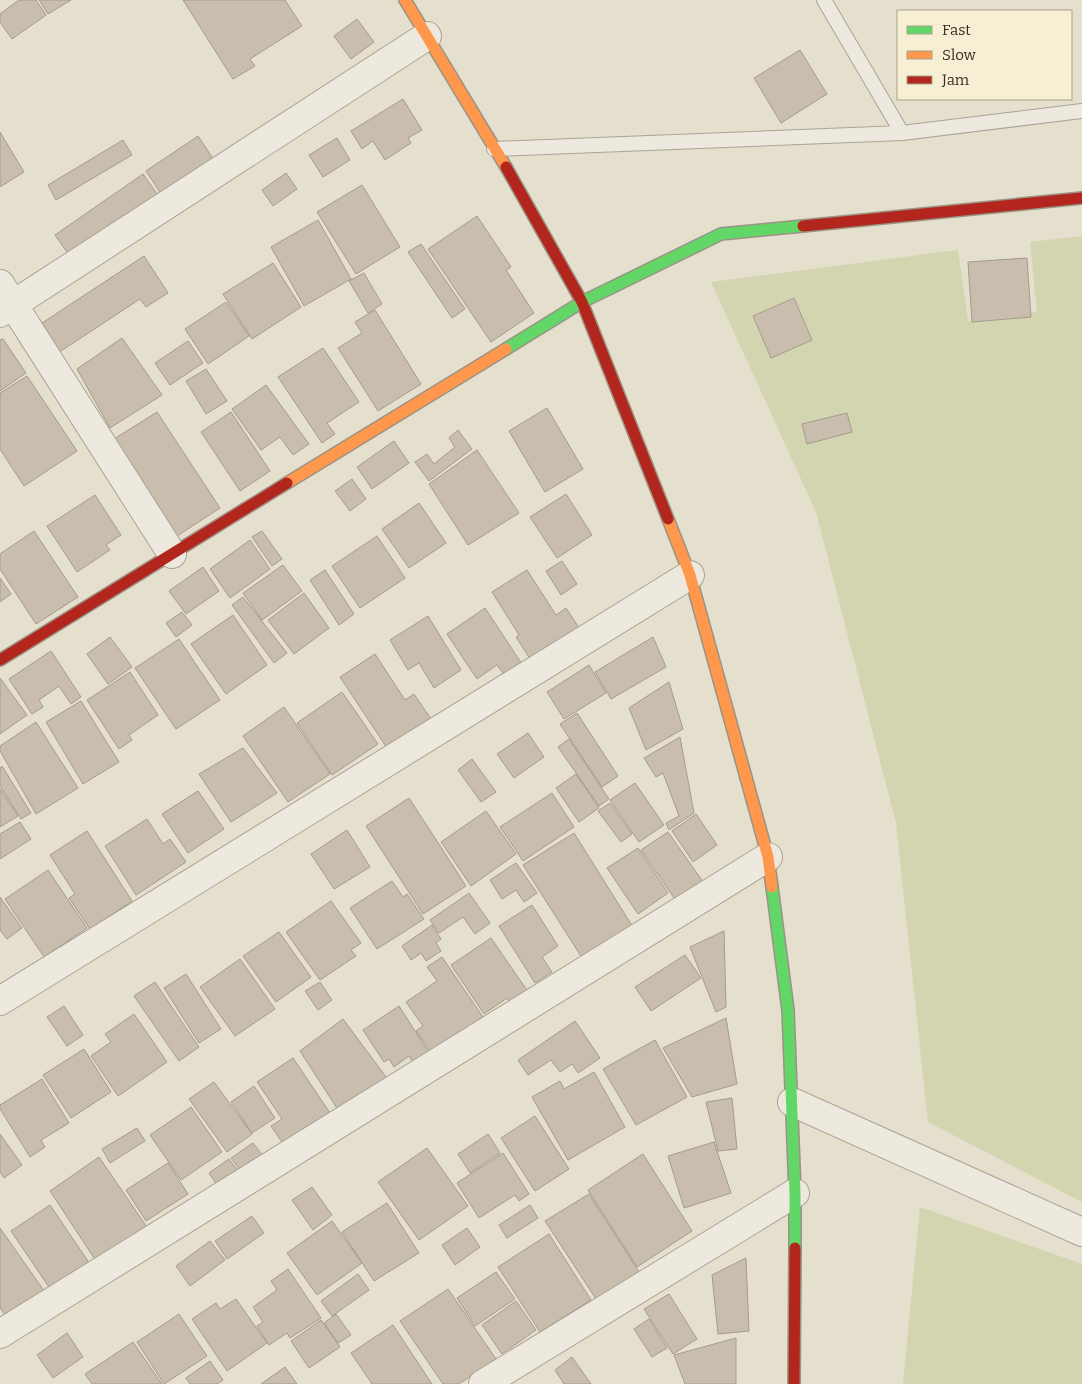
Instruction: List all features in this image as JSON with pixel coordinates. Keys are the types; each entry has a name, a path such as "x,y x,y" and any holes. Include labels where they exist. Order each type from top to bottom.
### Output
{"main road":[{"path":"405,0 582,302 690,575 768,857 788,1010 795,1193 794,1384"},
{"path":"0,660 582,302 721,234 1082,198"}],"street":[{"path":"172,554 4,301 427,36"},
{"path":"0,1001 690,575"},
{"path":"0,1334 768,857"},
{"path":"792,1102 1082,1232"},
{"path":"483,1384 795,1193"}],"lane":[{"path":"824,0 902,133"},
{"path":"494,149 902,133 1082,112"}],"green space":[{"path":"1082,236 1082,1202 928,1122 896,823 816,512 711,282 958,250 968,321 1037,312 1030,242"},
{"path":"920,1207 1082,1264 1082,1384 903,1384"}],"building":[{"path":"19,0 36,0 46,15 12,39 0,22 0,14"},
{"path":"39,0 71,0 48,14"},
{"path":"183,0 285,0 302,26 250,59 255,66 233,79"},
{"path":"357,19 374,42 351,59 334,36"},
{"path":"800,50 827,94 781,123 754,78"},
{"path":"403,99 422,130 408,138 411,143 385,160 373,141 362,149 351,131"},
{"path":"0,132 24,172 0,187"},
{"path":"198,136 214,160 162,195 146,171"},
{"path":"337,138 350,160 323,177 309,155"},
{"path":"123,140 132,155 56,200 48,185"},
{"path":"286,173 297,189 273,206 262,190"},
{"path":"143,174 157,194 69,255 55,235"},
{"path":"362,185 400,247 356,274 317,212"},
{"path":"477,216 511,267 506,270 534,313 491,342 428,249"},
{"path":"318,220 351,279 304,306 271,247"},
{"path":"421,244 465,309 452,318 408,252"},
{"path":"144,256 168,293 146,307 140,299 58,353 39,325"},
{"path":"1027,258 1031,317 972,322 968,262"},
{"path":"273,263 301,307 252,339 223,294"},
{"path":"364,273 382,304 368,313 349,281"},
{"path":"794,298 812,340 771,358 753,316"},
{"path":"226,302 249,336 208,364 185,329"},
{"path":"375,310 421,384 378,411 338,348 362,333 355,322"},
{"path":"122,338 162,395 110,428 77,369"},
{"path":"3,339 26,373 0,391 0,340"},
{"path":"188,341 203,363 170,385 155,363"},
{"path":"323,348 359,402 327,423 335,434 322,443 278,377"},
{"path":"206,369 227,401 206,414 186,381"},
{"path":"27,376 77,451 24,486 0,449 0,393"},
{"path":"266,385 309,444 293,455 280,437 261,450 232,409"},
{"path":"547,408 583,469 545,492 509,431"},
{"path":"157,412 220,508 174,538 114,439"},
{"path":"231,412 270,471 240,491 201,432"},
{"path":"847,413 852,432 807,444 802,424"},
{"path":"458,430 472,449 429,481 415,462 427,454 434,464 455,447 449,438"},
{"path":"394,441 409,463 372,489 357,467"},
{"path":"477,450 519,513 468,545 429,484"},
{"path":"352,479 366,499 350,511 335,491"},
{"path":"566,494 592,535 557,558 530,517"},
{"path":"95,495 121,535 106,545 110,550 77,572 47,526"},
{"path":"419,503 446,543 409,568 382,529"},
{"path":"34,531 78,597 36,624 0,569 0,554"},
{"path":"262,531 282,559 272,566 252,537"},
{"path":"377,536 405,578 360,608 332,566"},
{"path":"250,540 270,569 230,598 210,569"},
{"path":"562,561 577,584 561,595 546,571"},
{"path":"283,565 302,591 262,620 243,593"},
{"path":"203,567 219,591 186,614 169,591"},
{"path":"325,570 354,614 339,625 310,580"},
{"path":"527,570 556,615 566,608 581,631 532,662 516,637 519,635 492,592"},
{"path":"0,578 11,594 0,602"},
{"path":"304,593 329,628 294,654 268,620"},
{"path":"243,597 287,653 274,663 232,605"},
{"path":"485,608 522,664 505,676 497,665 477,679 447,634"},
{"path":"182,612 192,625 176,637 166,623"},
{"path":"233,615 267,665 226,694 191,644"},
{"path":"428,616 461,670 434,688 419,663 408,670 390,640"},
{"path":"110,637 132,667 108,684 87,654"},
{"path":"653,637 666,667 611,699 595,672"},
{"path":"179,639 220,700 176,729 135,668"},
{"path":"51,651 81,697 71,704 59,686 39,700 43,707 32,714 9,679"},
{"path":"375,654 405,700 414,694 431,719 387,748 340,677"},
{"path":"589,665 606,693 564,719 547,692"},
{"path":"130,672 158,715 129,735 132,740 119,749 87,700"},
{"path":"0,678 27,715 0,734"},
{"path":"669,682 683,729 646,750 629,708"},
{"path":"342,692 378,744 332,775 297,723"},
{"path":"81,701 119,762 83,784 46,722"},
{"path":"284,707 330,774 288,802 243,736"},
{"path":"577,713 618,776 602,787 560,724"},
{"path":"36,722 78,788 36,814 0,751 0,746"},
{"path":"528,733 544,757 514,778 497,754"},
{"path":"680,737 694,813 669,830 666,823 679,816 663,773 656,777 644,758"},
{"path":"569,739 609,799 599,806 558,747"},
{"path":"243,748 277,793 231,822 199,774"},
{"path":"472,759 496,792 481,802 458,770"},
{"path":"2,766 31,813 21,819 0,786 0,768"},
{"path":"576,774 599,808 579,822 556,788"},
{"path":"635,783 664,825 639,842 610,800"},
{"path":"0,789 18,816 0,827"},
{"path":"198,791 224,829 188,853 162,814"},
{"path":"552,793 574,827 523,861 500,827"},
{"path":"409,798 466,886 423,914 366,826"},
{"path":"610,803 632,834 621,842 598,811"},
{"path":"486,811 516,854 471,886 441,842"},
{"path":"696,814 717,845 693,862 672,831"},
{"path":"147,819 163,844 170,839 186,862 136,895 105,846"},
{"path":"20,822 31,839 0,859 0,834"},
{"path":"347,830 370,867 334,889 311,854"},
{"path":"87,831 132,901 90,929 69,898 75,894 50,855"},
{"path":"668,832 708,889 681,908 641,850"},
{"path":"574,833 636,932 586,964 523,865"},
{"path":"638,848 668,893 638,914 607,868"},
{"path":"516,863 537,893 524,902 516,890 502,899 490,880"},
{"path":"48,870 87,928 44,957 5,899"},
{"path":"392,881 403,897 407,894 424,919 377,949 350,908"},
{"path":"469,893 490,923 475,934 463,917 439,933 430,920"},
{"path":"0,897 22,928 7,939 0,930"},
{"path":"331,901 361,943 351,950 356,956 320,980 286,932"},
{"path":"532,905 558,946 542,957 552,972 535,983 499,926"},
{"path":"432,925 441,939 436,943 441,951 426,961 421,953 411,960 402,946"},
{"path":"724,931 726,1007 716,1012 690,947"},
{"path":"279,932 311,977 276,1002 243,956"},
{"path":"491,938 531,996 513,1008 507,998 484,1014 451,965"},
{"path":"685,955 701,978 651,1011 635,987"},
{"path":"442,957 487,1023 435,1058 416,1031 423,1026 406,1002 437,981 427,967"},
{"path":"240,959 275,1009 235,1036 200,987"},
{"path":"186,974 221,1029 199,1043 164,988"},
{"path":"155,982 199,1047 179,1061 134,996"},
{"path":"320,982 332,1000 318,1010 305,991"},
{"path":"64,1006 83,1035 67,1046 47,1017"},
{"path":"399,1006 431,1056 416,1066 409,1056 394,1067 389,1059 384,1062 363,1030"},
{"path":"134,1014 167,1062 118,1096 91,1056 111,1042 105,1034"},
{"path":"726,1018 737,1084 692,1097 663,1048"},
{"path":"343,1019 392,1085 342,1116 300,1051"},
{"path":"575,1021 600,1058 578,1073 572,1064 560,1072 551,1060 528,1075 518,1060"},
{"path":"655,1040 687,1097 636,1125 603,1069"},
{"path":"84,1049 111,1092 71,1118 43,1075"},
{"path":"293,1058 332,1116 286,1148 271,1126 282,1119 257,1082"},
{"path":"594,1072 625,1127 568,1160 532,1097 560,1081 564,1089"},
{"path":"42,1079 69,1123 41,1140 45,1147 30,1157 0,1109 0,1105"},
{"path":"214,1082 252,1134 227,1152 189,1099"},
{"path":"254,1086 275,1118 252,1133 231,1102"},
{"path":"732,1098 737,1149 718,1151 706,1102"},
{"path":"191,1107 222,1152 181,1180 150,1135"},
{"path":"535,1116 569,1169 535,1191 501,1138"},
{"path":"137,1128 145,1141 110,1163 102,1149"},
{"path":"0,1134 22,1165 4,1178 0,1172"},
{"path":"488,1134 500,1153 470,1173 458,1154"},
{"path":"714,1142 731,1193 684,1208 668,1156"},
{"path":"253,1143 267,1161 245,1177 231,1158"},
{"path":"427,1148 468,1206 419,1240 378,1182"},
{"path":"503,1153 529,1194 519,1201 515,1195 479,1218 457,1183"},
{"path":"643,1154 692,1231 637,1267 588,1190"},
{"path":"99,1157 151,1233 100,1267 50,1191"},
{"path":"229,1159 242,1176 221,1191 209,1173"},
{"path":"168,1163 188,1194 146,1221 126,1190"},
{"path":"312,1187 332,1215 313,1230 292,1200"},
{"path":"589,1194 639,1272 596,1299 545,1221"},
{"path":"387,1203 419,1253 374,1281 342,1232"},
{"path":"50,1205 92,1267 53,1293 11,1231"},
{"path":"530,1205 538,1218 507,1238 499,1225"},
{"path":"252,1216 264,1233 227,1259 215,1241"},
{"path":"332,1221 362,1263 317,1295 287,1253"},
{"path":"0,1228 47,1295 10,1321 0,1308"},
{"path":"467,1228 480,1247 455,1265 442,1245"},
{"path":"549,1234 591,1300 540,1332 498,1267"},
{"path":"210,1241 225,1260 190,1286 176,1266"},
{"path":"746,1258 749,1331 718,1334 712,1275"},
{"path":"288,1269 321,1318 290,1338 287,1333 269,1345 257,1326 263,1322 253,1307 277,1290 271,1281"},
{"path":"496,1272 515,1299 475,1326 457,1298"},
{"path":"358,1274 369,1290 332,1316 321,1301"},
{"path":"448,1289 496,1359 459,1384 443,1384 400,1321"},
{"path":"669,1294 697,1339 673,1354 644,1309"},
{"path":"236,1299 267,1343 227,1371 192,1319 216,1303 220,1309"},
{"path":"516,1301 536,1330 502,1354 482,1325"},
{"path":"179,1314 207,1356 164,1384 137,1342"},
{"path":"336,1314 351,1335 338,1343 324,1323"},
{"path":"649,1319 667,1348 652,1357 634,1329"},
{"path":"321,1320 340,1347 309,1368 291,1341"},
{"path":"393,1325 432,1384 372,1384 351,1353"},
{"path":"67,1333 83,1357 53,1378 37,1355"},
{"path":"736,1338 736,1384 685,1384 674,1355"},
{"path":"133,1342 162,1384 92,1384 85,1374"},
{"path":"572,1357 591,1384 564,1384 555,1370"},
{"path":"210,1361 223,1380 217,1384 190,1384 186,1378"},
{"path":"285,1367 297,1384 261,1384"}],"traffic: fast":[{"path":"506,349 582,302 721,234 803,226"},
{"path":"772,887 788,1010 795,1193 795,1248"}],"traffic: slow":[{"path":"405,0 506,167"},
{"path":"287,483 506,349"},
{"path":"668,519 690,575 768,857 772,887"}],"traffic: jam":[{"path":"506,167 582,302 668,519"},
{"path":"803,226 1082,198"},
{"path":"0,660 287,483"},
{"path":"794,1384 795,1248"}]}
